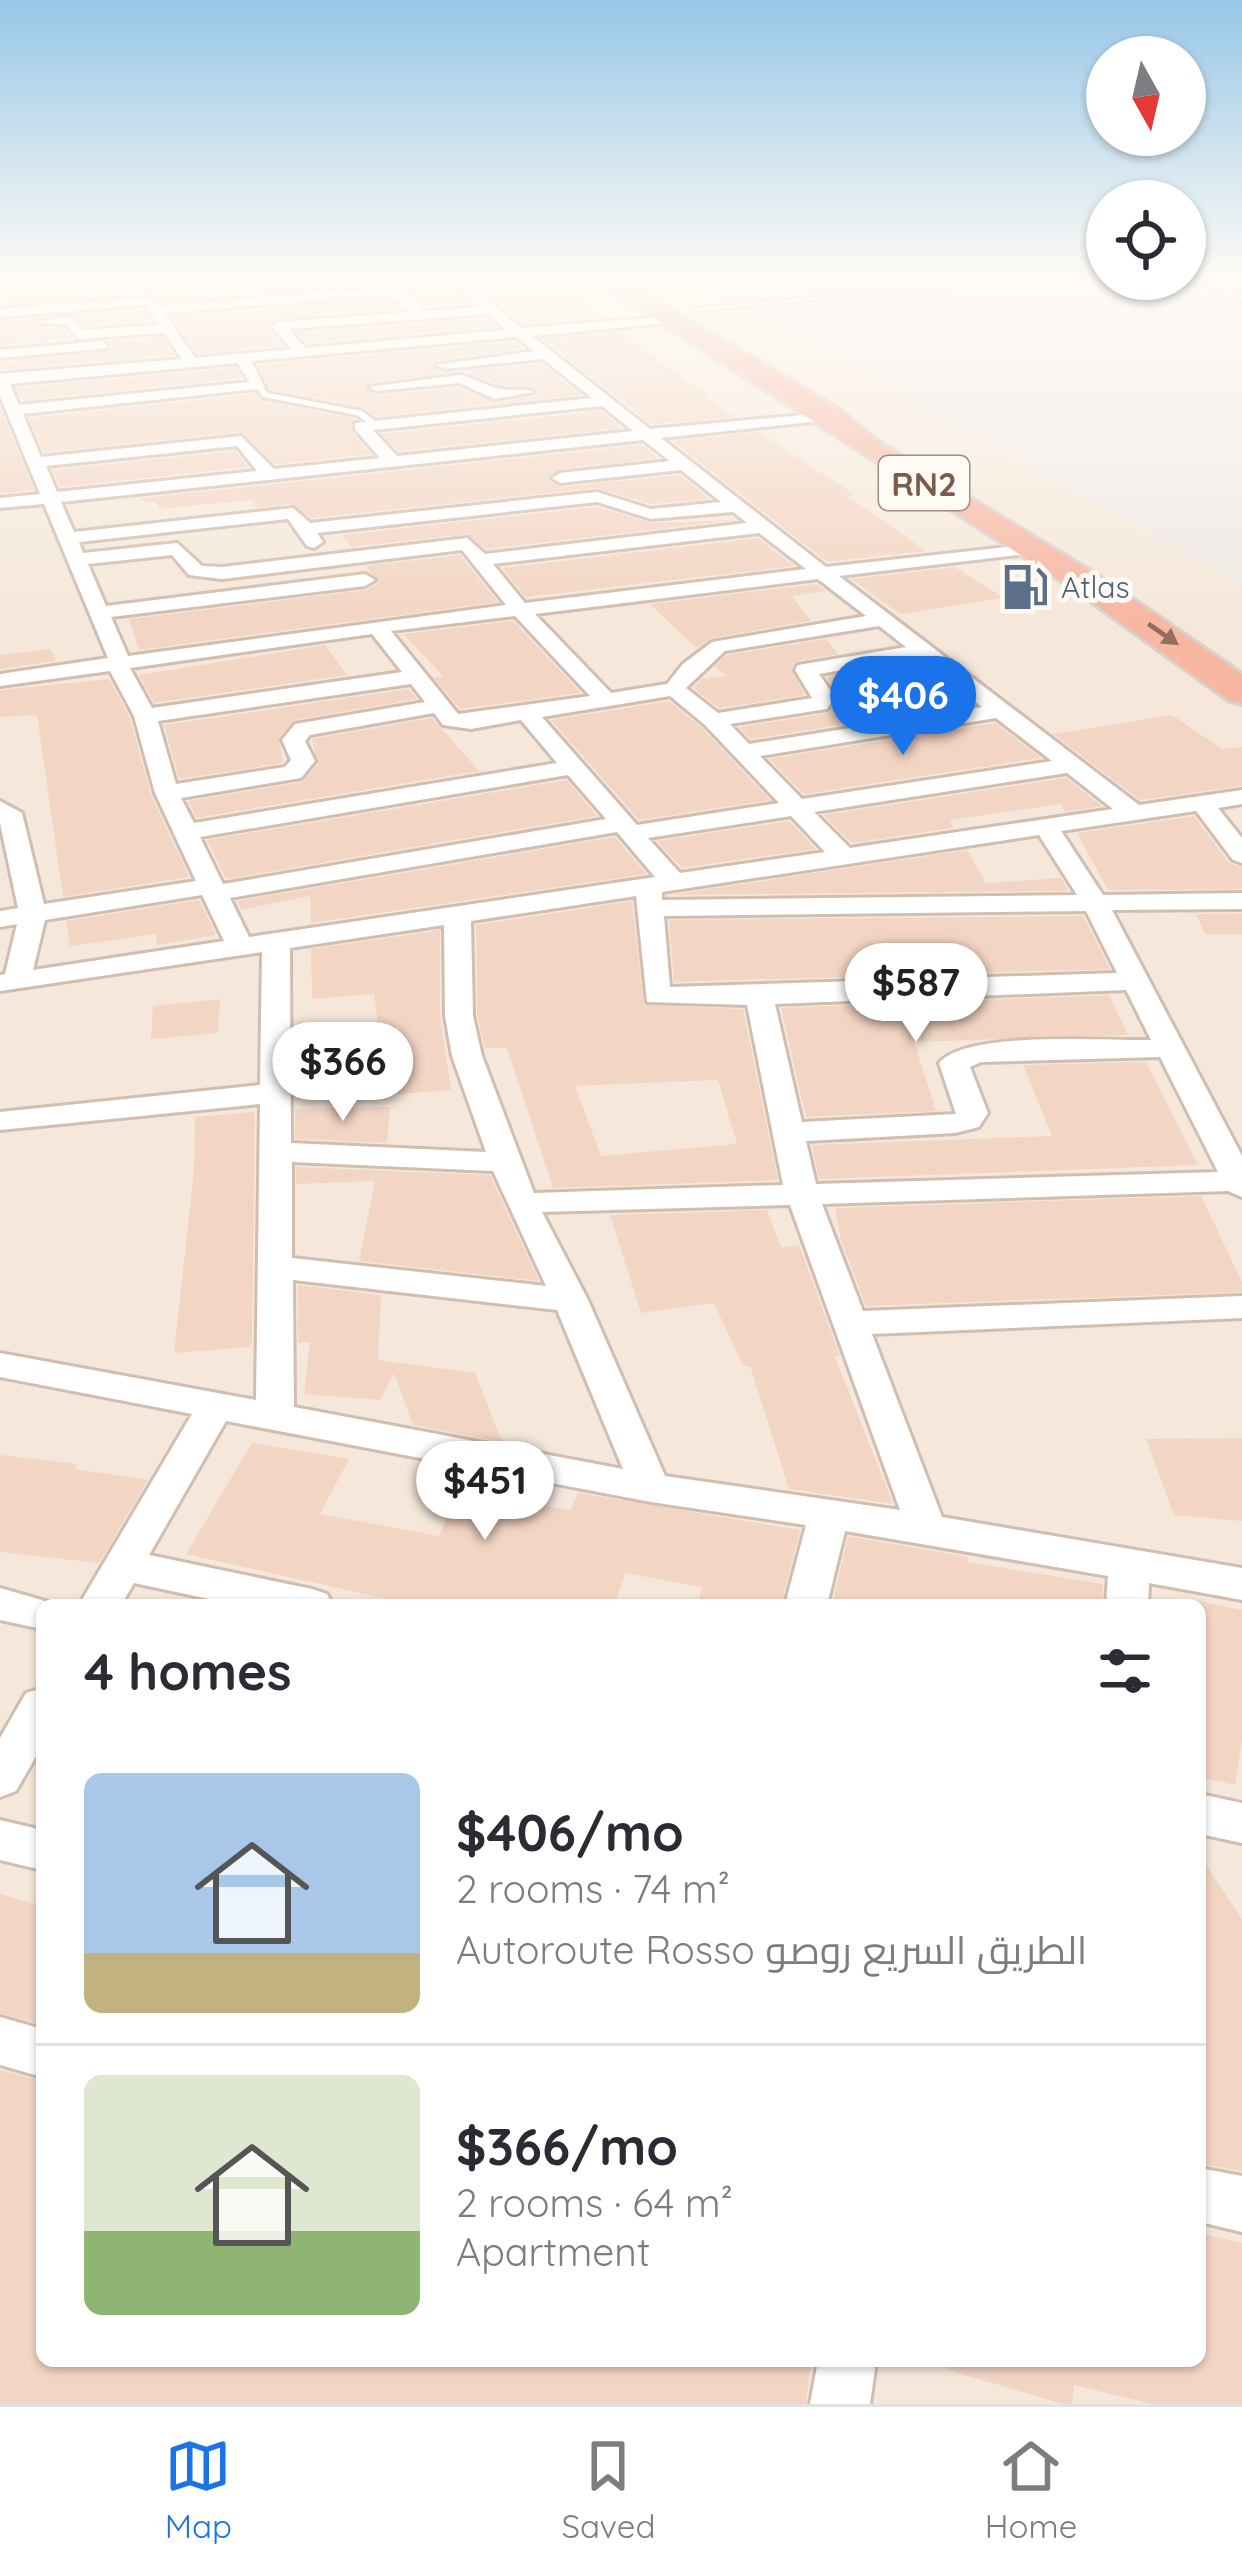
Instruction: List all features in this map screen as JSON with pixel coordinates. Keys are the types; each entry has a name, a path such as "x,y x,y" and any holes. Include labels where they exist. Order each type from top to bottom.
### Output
{"highway":[{"name":"RN2","path":"794,391 869,448 1129,611 1242,692"},
{"name":"RN2","path":"821,391 953,464"}],"street":[{"path":"6,391 119,663 146,716 166,794 241,947"},
{"path":"18,418 211,391"},
{"path":"212,391 224,409"},
{"path":"380,391 406,421"},
{"path":"490,391 527,391"},
{"path":"594,391 1134,814"},
{"path":"393,462 361,427 605,400"},
{"path":"0,503 829,415"},
{"path":"18,418 118,426 227,426 239,429 270,475"},
{"path":"38,462 247,442"},
{"path":"451,456 467,471"},
{"path":"532,481 683,465"},
{"path":"333,468 347,486"},
{"path":"484,487 506,527"},
{"path":"481,560 506,527 597,497 651,514 736,506"},
{"path":"65,538 299,521 763,527"},
{"path":"299,521 325,559"},
{"path":"75,560 177,549 196,571 209,573 467,544 520,610 604,699"},
{"path":"98,613 380,607 520,610 1026,548"},
{"path":"347,556 380,607 415,677 460,722 674,689 690,668 719,646 884,619"},
{"path":"0,680 119,663 380,607"},
{"path":"713,720 819,704 824,697 806,670 924,650"},
{"path":"146,716 415,677"},
{"path":"674,689 713,720 844,857"},
{"path":"166,794 292,772 303,761 293,740 303,729 439,706"},
{"path":"743,752 1002,710"},
{"path":"526,712 626,828 656,892 657,996 1132,981"},
{"path":"0,919 1072,765"},
{"path":"186,832 574,767"},
{"path":"0,808 10,813 33,915 8,982 458,914 656,892 844,857 1242,797"},
{"path":"1202,803 1242,855"},
{"path":"521,1203 801,1191 1240,1184 1095,902 1046,826"},
{"path":"656,892 1242,901"},
{"path":"458,914 460,1016 466,1056 503,1162 570,1300 651,1488"},
{"path":"274,1418 276,942"},
{"path":"759,996 801,1191 927,1529"},
{"path":"787,1132 968,1120 972,1114 954,1063 976,1053 1168,1048"},
{"path":"0,1121 275,1093"},
{"path":"275,1152 503,1162"},
{"path":"275,1267 570,1300"},
{"path":"851,1323 1242,1307"},
{"path":"0,1365 651,1488 927,1529 1128,1585 1242,1584"},
{"path":"103,1599 215,1407"},
{"path":"808,1599 830,1514"},
{"path":"121,1565 283,1599"},
{"path":"0,1604 36,1612"},
{"path":"0,1778 36,1716"},
{"path":"1206,1815 1242,1823"},
{"path":"0,1840 36,1849"},
{"path":"0,2042 36,2051"},
{"path":"1206,2196 1242,2204"},
{"path":"840,2404 846,2367"}],"lane":[{"path":"262,391 359,413 375,424"}],"shaded area":[{"path":"0,391 895,391 1242,585 1242,2404 0,2404"},
{"path":"895,391 1242,391 1242,585"}],"building":[{"path":"18,391 110,391 22,400"},
{"path":"281,391 376,395 466,391 496,403 535,396 537,391 581,395 376,416 363,407"},
{"path":"610,391 701,391 735,417 651,424"},
{"path":"255,394 262,401 354,419 352,432 371,454 276,464 241,432 44,452 29,418"},
{"path":"0,408 34,490 0,493"},
{"path":"601,411 622,428 399,451 382,434"},
{"path":"759,432 855,495 848,496 926,551 827,562 673,441"},
{"path":"642,445 658,458 560,469 548,479 560,487 680,475 710,499 651,504 597,488 311,518 292,504 256,508 252,500 160,509 155,501 145,503 142,498"},
{"path":"235,451 248,467 60,487 52,470"},
{"path":"597,507 651,523 736,520 486,549 466,534 352,547 342,535"},
{"path":"758,538 794,566 526,597 502,568"},
{"path":"460,555 498,602 139,650 129,619 366,590 379,583 366,566"},
{"path":"955,567 1003,598 900,614 851,579"},
{"path":"817,584 826,591 792,596 811,621 711,638 696,648 650,604"},
{"path":"513,621 581,693 460,709 434,678 443,676 404,634"},
{"path":"826,639 838,654 797,661 791,668 805,695 719,708 693,688 702,679 726,676 715,666 727,655"},
{"path":"325,645 347,675 154,703 139,675"},
{"path":"51,649 56,661 0,669 0,655"},
{"path":"918,662 971,704 751,739 739,727 828,713 839,697 827,677"},
{"path":"109,679 130,718 151,795 189,877 63,897 37,715 0,717 0,690"},
{"path":"409,689 417,699 294,720 279,737 283,763 179,779 164,725"},
{"path":"669,701 702,728 770,800 639,820 551,720"},
{"path":"1172,715 1222,749 1242,747 1242,786 1140,800 1053,734"},
{"path":"432,718 479,771 196,818 188,801 302,782 318,764 312,739"},
{"path":"995,723 1041,758 804,794 769,759"},
{"path":"1066,778 1102,806 1065,812 1061,804 949,820 954,828 852,843 823,815"},
{"path":"567,780 597,816 226,879 207,840"},
{"path":"1194,816 1229,863 1242,867 1242,889 1108,890 1077,833"},
{"path":"789,821 816,849 682,868 657,841"},
{"path":"615,837 646,874 311,923 310,896 241,910 237,901"},
{"path":"967,850 986,883 1061,878 1069,891 670,895"},
{"path":"199,900 216,935 156,945 157,934 70,946 66,921"},
{"path":"632,901 644,1005 743,1009 778,1180 553,1188 507,1048 485,1048 477,1015 476,925","holes":["718,1080 737,1144 601,1156 575,1086"]},
{"path":"1196,914 1242,914 1242,934 1205,934"},
{"path":"1083,916 1110,969 674,982 669,920"},
{"path":"440,930 440,1016 451,1090 388,1095 374,994 312,999 311,949"},
{"path":"1109,995 1128,1035 914,1042 936,1111 806,1117 781,1008"},
{"path":"220,999 218,1033 151,1039 153,1006"},
{"path":"1146,1062 1198,1165 819,1179 812,1145 1052,1136 1023,1065"},
{"path":"390,1107 387,1143 295,1139 295,1109"},
{"path":"255,1112 252,1342 249,1347 174,1353 194,1170 195,1117"},
{"path":"296,1167 490,1175 539,1281 359,1261 375,1181 296,1184"},
{"path":"1201,1196 1242,1282 1242,1292 866,1306 841,1240 835,1208"},
{"path":"767,1210 781,1247 799,1245 840,1356 835,1357 893,1504 789,1489 750,1366 743,1366 714,1303 641,1313 610,1215"},
{"path":"298,1285 381,1295 378,1360 475,1373 502,1442 413,1425 394,1373 380,1400 304,1394 310,1342 298,1343"},
{"path":"1242,1438 1242,1521 1174,1515 1146,1439"},
{"path":"252,1443 349,1459 320,1514 439,1536 465,1471 514,1480 507,1500 571,1510 578,1493 800,1530 783,1599 699,1599 702,1587 625,1573 617,1599 387,1599 186,1554"},
{"path":"0,1455 78,1464 74,1469 148,1480 99,1563 0,1552"},
{"path":"848,1536 1103,1584 1102,1599 833,1599"},
{"path":"1206,1602 1242,1610 1242,1739 1235,1785 1206,1778"},
{"path":"1206,1865 1242,1919 1242,2171 1206,2165"},
{"path":"0,1894 36,1904 36,2022 0,2013"},
{"path":"0,2070 36,2079 36,2367 810,2367 806,2404 0,2404"},
{"path":"1206,2234 1242,2243 1242,2404 1151,2404 1074,2385 1072,2404 1063,2404 947,2370 1206,2367"}],"place":[{"name":"Atlas","path":"1025,587"}]}
